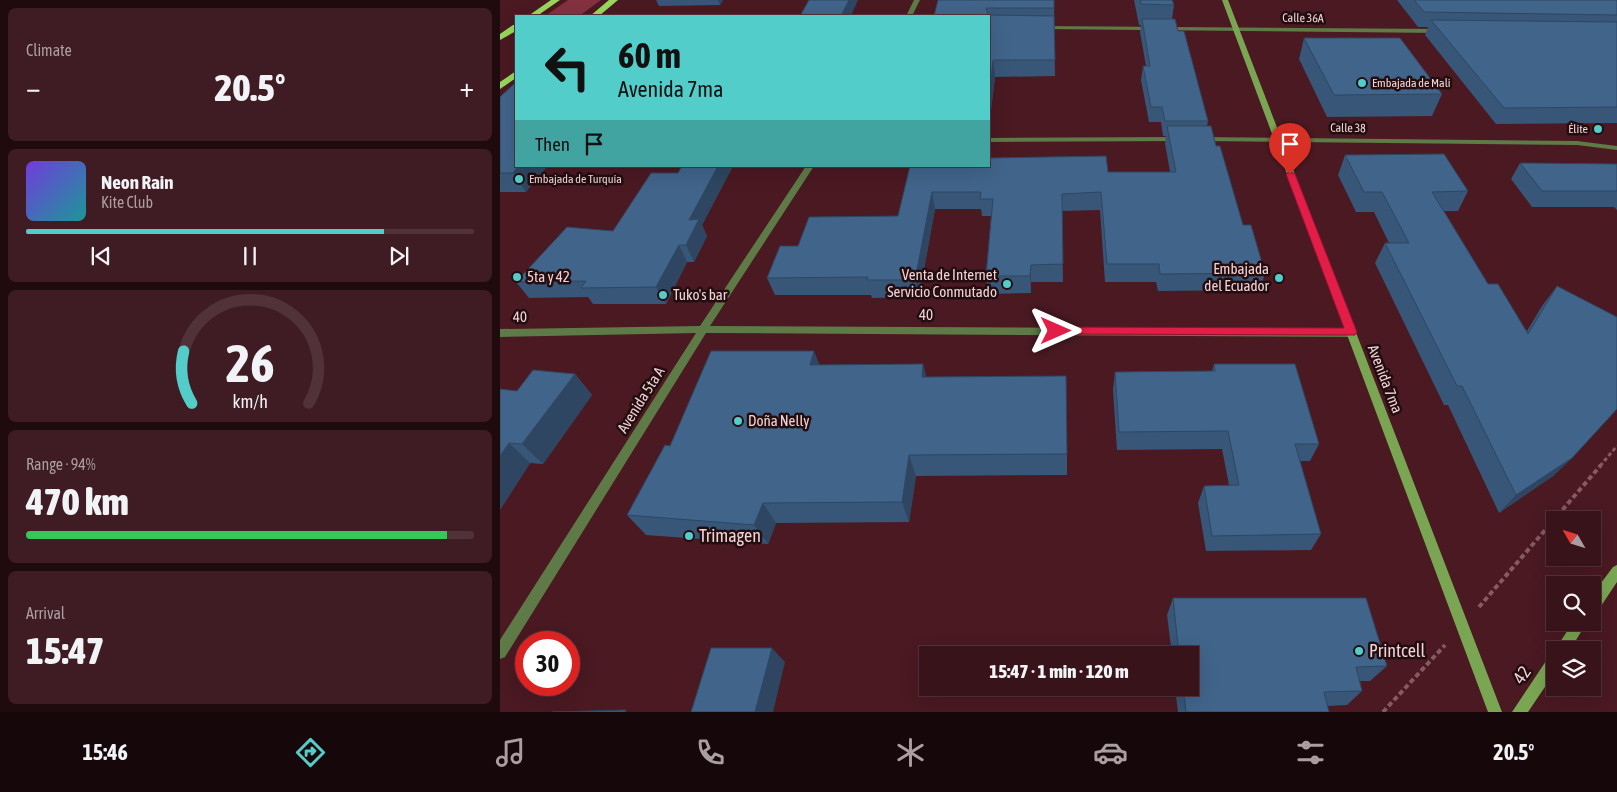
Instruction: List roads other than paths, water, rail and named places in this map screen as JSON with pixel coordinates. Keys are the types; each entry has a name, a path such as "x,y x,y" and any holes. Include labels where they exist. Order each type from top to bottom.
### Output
{"highway":[{"path":"534,15 556,0"},
{"path":"595,15 614,0"},
{"path":"500,38 515,28"},
{"path":"500,86 515,75"}],"main road":[{"name":"Avenida 7ma","path":"1225,0 1495,712"},
{"path":"1601,594 1617,572"},
{"name":"42","path":"1519,712 1546,673"}],"street":[{"path":"910,15 917,0"},
{"name":"Calle 36A","path":"1038,28 1444,31"},
{"name":"Calle 38","path":"990,140 1277,138 1577,143 1617,148"},
{"name":"Avenida 5ta A","path":"500,652 702,329 809,167"},
{"name":"40","path":"500,333 702,329 1351,332"}],"place":[{"name":"Embajada de Mali","path":"1362,83"},
{"name":"Élite","path":"1598,129"},
{"name":"Embajada de Turquía","path":"519,179"},
{"name":"5ta y 42","path":"517,277"},
{"name":"Embajada del Ecuador","path":"1279,278"},
{"name":"Venta de Internet Servicio Conmutado","path":"1007,284"},
{"name":"Tuko's bar","path":"663,295"},
{"name":"Doña Nelly","path":"738,421"},
{"name":"Trimagen","path":"689,536"},
{"name":"Printcell","path":"1359,651"}]}
